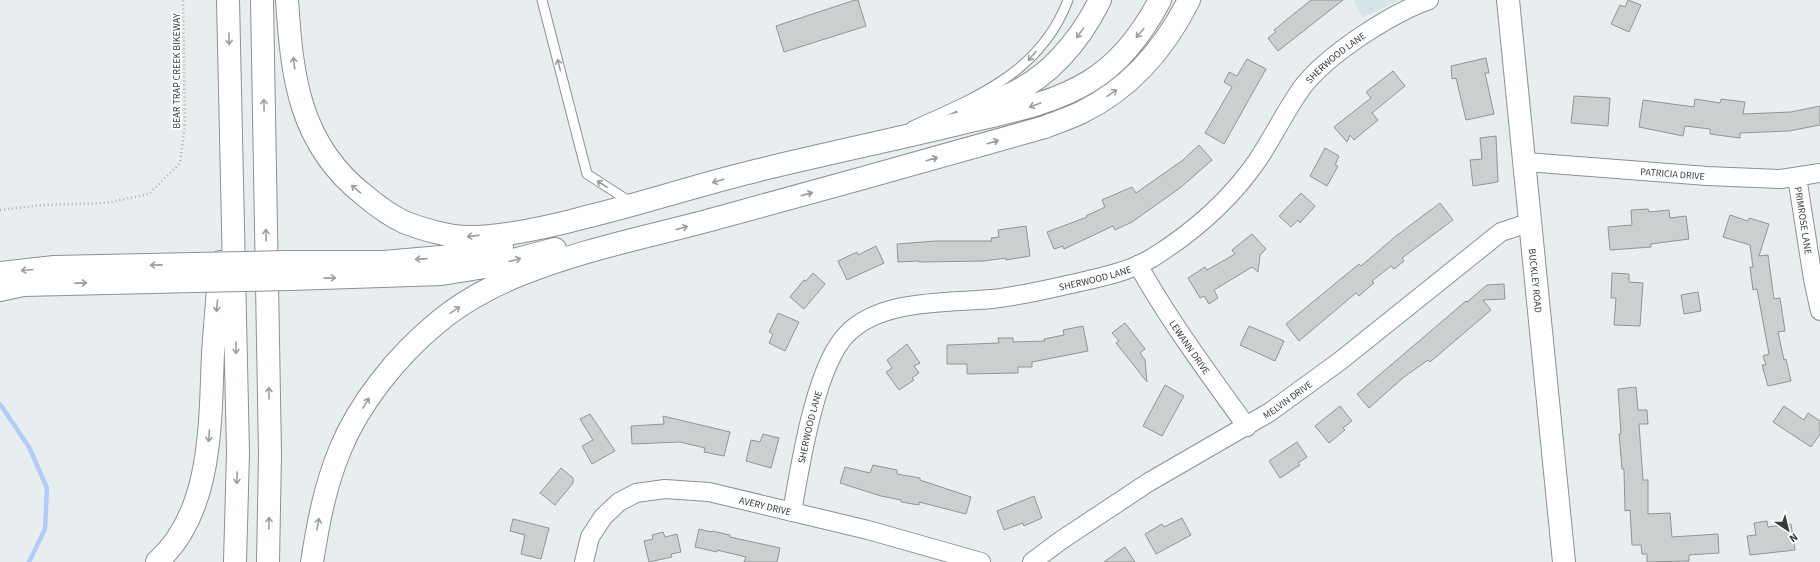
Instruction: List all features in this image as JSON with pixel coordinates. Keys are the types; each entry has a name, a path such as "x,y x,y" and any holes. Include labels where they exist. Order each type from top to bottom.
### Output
{"main road":[{"path":"228,0 238,454 235,562"},
{"path":"262,0 270,454 268,562"},
{"path":"287,0 289,31 299,97 308,123 317,142 331,164 352,186 384,212 425,229 466,237 540,229 635,205 756,170 856,149 1028,108 1090,82 1122,55 1145,27 1160,0"},
{"path":"856,149 901,131 1005,96 1042,75 1065,54 1093,15 1100,0"},
{"path":"312,562 322,505 340,449 366,401 406,352 438,322 465,303 511,279 562,259 644,238 1045,127 1083,111 1116,91 1148,63 1169,36 1189,0"},
{"name":"BUCKLEY ROAD","path":"1508,0 1526,162 1564,562"},
{"path":"157,562 169,552 187,523 204,476 209,439 213,346 232,128"},
{"path":"289,271 452,256 514,243 579,224 635,205"},
{"path":"0,273 54,267 195,272 289,271 442,274 491,266 574,243 644,238"},
{"path":"0,290 23,285 195,272"}],"street":[{"name":"SHERWOOD LANE","path":"792,512 818,392 834,350 845,335 858,324 881,312 921,305 995,299 1040,291 1121,272 1151,258 1192,230 1234,191 1257,160 1282,117 1305,84 1322,67 1361,36 1415,5 1429,0"},
{"name":"PATRICIA DRIVE","path":"1526,162 1707,176 1781,179 1820,173"},
{"name":"PRIMROSE LANE","path":"1797,177 1812,279 1820,311"},
{"name":"MELVIN DRIVE","path":"1032,562 1060,541 1149,482 1270,412 1340,361 1501,232 1531,222"},
{"name":"LEWANN DRIVE","path":"1138,265 1156,296 1247,426"},
{"name":"AVERY DRIVE","path":"584,562 590,537 603,517 619,502 636,493 665,489 709,492 868,530 981,562"}],"lane":[{"path":"542,0 587,174 635,205"},
{"path":"901,131 967,101 997,85 1024,66 1047,39 1068,0"}],"path":[{"name":"BEAR TRAP CREEK BIKEWAY","path":"0,210 43,205 106,203 149,194 180,163 185,124 183,0"}],"shaded area":[{"path":"1353,0 1400,0 1363,17"}],"building":[{"path":"858,0 866,26 784,52 776,26"},
{"path":"1311,0 1343,0 1278,51 1268,38 1276,32 1274,30"},
{"path":"1628,0 1641,5 1629,32 1611,24 1620,5 1625,7"},
{"path":"1486,58 1489,73 1485,73 1494,114 1466,120 1456,78 1452,79 1451,66"},
{"path":"1247,59 1266,69 1224,144 1205,133 1232,87 1224,82 1229,72 1237,76"},
{"path":"1393,71 1405,86 1372,113 1378,120 1354,140 1350,135 1347,142 1334,127 1371,98 1366,92"},
{"path":"1574,96 1610,98 1608,126 1571,123"},
{"path":"1695,99 1720,103 1721,99 1745,102 1743,114 1791,112 1820,106 1820,125 1789,131 1740,133 1740,138 1710,134 1710,129 1685,126 1683,136 1639,127 1643,100 1694,107"},
{"path":"1496,136 1498,182 1473,186 1470,160 1482,159 1480,138"},
{"path":"1199,145 1212,160 1180,188 1132,222 1115,230 1113,226 1064,249 1063,246 1054,249 1047,232 1087,217 1086,216 1105,207 1102,200 1132,187 1136,193 1183,160"},
{"path":"1325,148 1339,156 1335,165 1338,166 1327,186 1310,176"},
{"path":"1301,193 1315,206 1300,223 1298,220 1291,227 1279,216"},
{"path":"1440,203 1453,220 1402,258 1404,261 1394,269 1391,266 1372,281 1374,283 1359,296 1356,293 1299,341 1286,324 1359,264 1361,266 1396,236"},
{"path":"1648,209 1649,212 1669,210 1670,218 1686,216 1689,239 1651,244 1651,247 1610,250 1608,227 1632,225 1631,210"},
{"path":"1730,215 1748,221 1749,218 1769,224 1759,256 1768,255 1774,299 1780,298 1785,331 1778,332 1784,360 1786,359 1791,381 1768,386 1762,365 1766,365 1763,356 1769,354 1757,289 1753,290 1750,267 1753,267 1750,245 1723,237"},
{"path":"1026,226 1030,256 1006,260 1006,258 984,261 898,262 897,244 935,241 992,241 991,238 999,237 998,230"},
{"path":"1252,234 1266,249 1260,255 1258,272 1252,267 1214,290 1218,298 1209,304 1204,296 1200,298 1188,278 1205,267 1207,270 1235,254 1232,250"},
{"path":"876,246 884,263 847,280 838,261 857,252 858,255"},
{"path":"813,273 825,284 804,309 790,297 804,280 806,281"},
{"path":"1612,273 1629,274 1629,282 1643,283 1640,326 1614,325 1616,298 1611,298"},
{"path":"1504,284 1505,299 1483,300 1491,310 1430,362 1428,360 1404,377 1369,408 1357,394 1466,301 1467,302 1487,285"},
{"path":"1698,292 1701,311 1684,314 1681,295"},
{"path":"778,313 799,322 785,351 769,343 773,334 769,332"},
{"path":"1125,323 1145,349 1140,353 1145,360 1147,382 1116,343 1119,341 1112,333"},
{"path":"1083,326 1088,351 1032,362 1032,367 1018,367 1018,373 967,374 967,364 947,364 947,345 999,343 998,338 1013,338 1013,342 1045,341 1044,339 1064,335 1063,330"},
{"path":"1249,326 1284,341 1275,361 1240,345"},
{"path":"907,344 920,363 914,366 919,373 912,378 914,380 899,390 886,372 892,368 887,360"},
{"path":"1165,385 1184,396 1162,436 1143,426"},
{"path":"1636,387 1638,410 1647,410 1648,424 1639,424 1643,480 1648,480 1648,514 1670,513 1672,537 1718,534 1719,553 1689,555 1689,561 1647,562 1647,554 1642,554 1641,545 1632,545 1630,510 1625,511 1624,469 1622,469 1619,434 1621,434 1618,389"},
{"path":"1340,406 1352,421 1343,428 1345,430 1329,443 1315,426"},
{"path":"1784,406 1804,420 1808,413 1820,421 1820,434 1811,447 1773,422"},
{"path":"590,414 615,451 592,464 582,446 593,440 580,419"},
{"path":"663,416 730,432 724,456 704,452 705,448 680,442 632,444 631,426 664,424"},
{"path":"763,434 779,438 771,468 746,461 751,440 760,442"},
{"path":"1297,442 1307,457 1298,463 1300,465 1280,478 1269,461"},
{"path":"873,465 897,470 897,474 920,478 920,480 971,497 966,514 919,502 919,505 901,502 901,500 881,496 840,483 845,467 870,473"},
{"path":"561,468 573,478 573,483 555,505 540,493"},
{"path":"1034,496 1042,518 1024,526 1023,523 1004,530 997,511"},
{"path":"1182,518 1191,535 1156,554 1145,534 1162,524 1164,527"},
{"path":"513,519 549,528 541,559 521,554 525,535 510,531"},
{"path":"1767,521 1768,527 1791,524 1795,550 1750,555 1747,536 1756,535 1754,523"},
{"path":"699,529 730,535 730,537 780,548 777,562 744,562 746,557 717,550 717,552 695,547"},
{"path":"663,532 665,537 677,534 681,552 671,554 672,557 649,562 644,541 653,539 652,535"},
{"path":"1125,547 1135,562 1104,562 1115,554"}],"waterway":[{"path":"0,404 29,447 47,488 45,529 29,562"}]}
